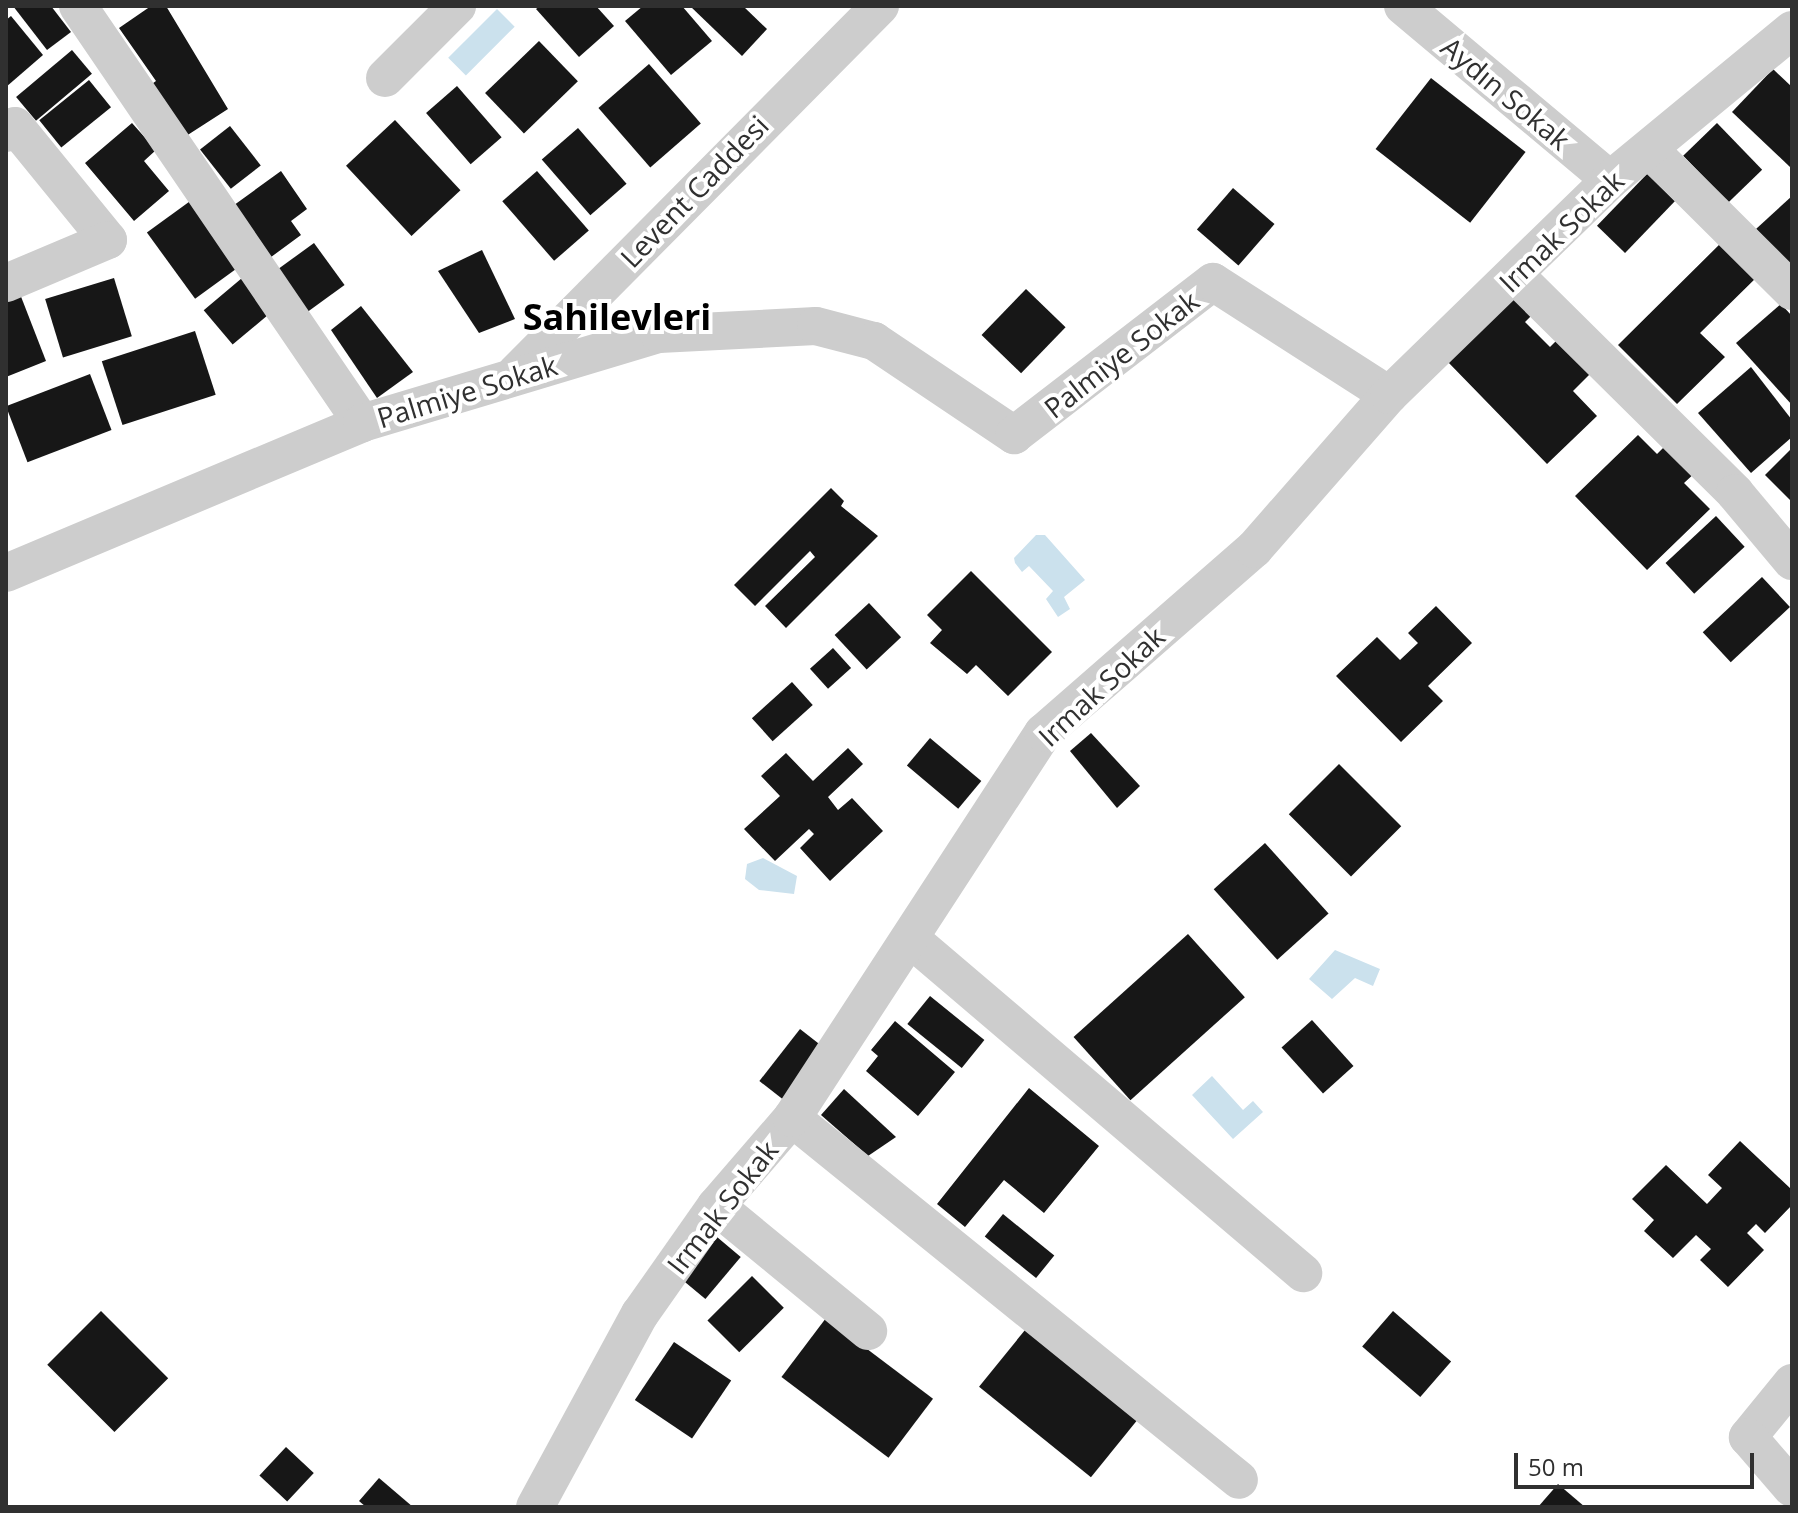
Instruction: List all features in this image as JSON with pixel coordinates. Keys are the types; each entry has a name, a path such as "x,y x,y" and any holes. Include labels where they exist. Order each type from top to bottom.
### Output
{"street":[{"name":"Palmiye Sokak","path":"78,6 362,423 659,334 816,326 874,341 1014,435 1213,282 1389,395"},
{"path":"385,78 457,6"},
{"name":"Aydın Sokak","path":"1403,6 1610,180"},
{"name":"Levent Caddesi","path":"511,378 863,12"},
{"name":"Irmak Sokak","path":"535,1507 640,1314 716,1206 792,1118 912,940 1043,733 1254,549 1389,395 1610,180 1786,47"},
{"path":"6,133 15,126 108,240 6,283"},
{"path":"1651,151 1792,291"},
{"path":"1515,275 1735,493 1792,561"},
{"path":"6,573 362,423"},
{"path":"912,940 1303,1273"},
{"path":"792,1118 1239,1480"},
{"path":"716,1206 868,1331"},
{"path":"1792,1383 1748,1437 1792,1488"}],"water":[{"path":"497,9 515,27 466,75 448,58"},
{"path":"1036,535 1045,535 1085,580 1064,597 1070,609 1058,617 1046,599 1053,591 1029,566 1022,572 1015,563 1014,558"},
{"path":"763,858 797,876 794,894 759,890 745,879 747,864"},
{"path":"1335,950 1380,969 1373,986 1355,978 1332,999 1309,979"},
{"path":"1212,1076 1243,1110 1253,1101 1263,1112 1233,1139 1192,1095"}],"building":[{"path":"13,6 51,6 71,32 47,50"},
{"path":"151,6 166,6 228,109 183,138 149,86 156,81 119,28"},
{"path":"540,6 596,6 614,26 579,57 536,9"},
{"path":"643,6 682,6 712,41 671,75 625,21"},
{"path":"690,6 743,6 767,29 742,56"},
{"path":"11,16 43,55 6,87 6,20"},
{"path":"539,41 578,81 524,133 485,93"},
{"path":"72,50 92,74 36,121 16,97"},
{"path":"649,64 701,124 650,168 598,108"},
{"path":"1773,69 1792,87 1790,167 1732,112"},
{"path":"1431,78 1526,152 1470,223 1376,149"},
{"path":"89,80 111,107 61,147 39,120"},
{"path":"457,86 502,137 471,164 426,113"},
{"path":"395,120 460,190 411,236 346,166"},
{"path":"132,123 156,150 144,161 169,191 134,221 85,163"},
{"path":"1717,123 1762,170 1728,202 1683,156"},
{"path":"230,126 261,165 231,189 200,149"},
{"path":"578,128 627,184 590,215 542,159"},
{"path":"281,171 307,209 291,221 301,235 267,260 230,208"},
{"path":"537,171 589,231 554,261 502,201"},
{"path":"1647,174 1675,201 1625,253 1597,226"},
{"path":"1233,188 1275,224 1238,266 1197,230"},
{"path":"1792,196 1792,268 1756,229"},
{"path":"193,199 241,265 195,299 147,233"},
{"path":"1727,237 1762,272 1700,333 1725,357 1677,404 1618,345"},
{"path":"314,243 345,285 307,312 277,270"},
{"path":"482,250 515,319 479,333 438,271"},
{"path":"114,278 132,336 63,357 45,299"},
{"path":"242,278 271,312 233,345 204,310"},
{"path":"1026,289 1066,327 1021,373 982,335"},
{"path":"20,294 46,361 6,377 6,300"},
{"path":"1512,297 1531,316 1525,322 1550,347 1558,339 1591,373 1573,391 1597,416 1547,464 1447,361"},
{"path":"1781,304 1792,316 1792,405 1736,343"},
{"path":"361,306 413,372 377,398 331,330"},
{"path":"195,331 216,395 123,425 102,361"},
{"path":"1751,367 1792,420 1792,437 1751,473 1698,413"},
{"path":"90,374 112,430 27,462 6,406"},
{"path":"1638,435 1657,454 1669,442 1697,471 1684,483 1710,509 1647,570 1575,496"},
{"path":"1792,448 1792,502 1765,475"},
{"path":"831,488 844,501 841,506 878,536 786,628 765,606 815,557 810,551 755,606 734,585"},
{"path":"1716,516 1745,547 1694,594 1666,563"},
{"path":"971,571 1052,652 1008,696 976,665 967,674 930,643 942,630 927,615"},
{"path":"1762,577 1790,607 1731,662 1703,632"},
{"path":"869,603 901,637 867,669 835,635"},
{"path":"1436,606 1472,643 1428,686 1443,701 1401,742 1336,676 1377,637 1400,660 1418,643 1408,633"},
{"path":"833,648 851,668 828,689 810,669"},
{"path":"792,682 813,705 773,741 752,718"},
{"path":"1091,733 1140,786 1117,808 1070,751"},
{"path":"930,738 981,781 958,809 907,766"},
{"path":"848,748 863,764 828,797 838,810 852,798 883,831 830,881 800,848 814,834 809,829 775,861 744,829 780,796 761,776 786,753 813,781"},
{"path":"1339,764 1401,826 1351,876 1289,814"},
{"path":"1265,843 1329,914 1277,960 1214,889"},
{"path":"1188,934 1245,997 1130,1100 1074,1037"},
{"path":"930,996 984,1040 962,1068 907,1024"},
{"path":"1312,1020 1353,1066 1323,1094 1282,1047"},
{"path":"895,1021 955,1072 918,1116 866,1071 878,1056 871,1050"},
{"path":"800,1029 829,1052 789,1104 759,1081"},
{"path":"1029,1088 1099,1146 1044,1213 1004,1180 965,1227 937,1204"},
{"path":"844,1089 896,1137 868,1156 821,1115"},
{"path":"1740,1141 1791,1189 1792,1205 1765,1233 1756,1224 1747,1233 1764,1250 1728,1287 1700,1260 1711,1249 1696,1235 1673,1258 1644,1231 1654,1220 1632,1199 1666,1165 1707,1204 1722,1188 1708,1175"},
{"path":"1003,1214 1054,1256 1036,1278 985,1237"},
{"path":"717,1237 741,1257 705,1299 682,1279"},
{"path":"752,1276 784,1308 739,1352 707,1321"},
{"path":"101,1311 168,1378 114,1432 47,1365"},
{"path":"1393,1311 1451,1362 1420,1397 1362,1346"},
{"path":"826,1318 933,1399 888,1458 781,1377"},
{"path":"1025,1330 1137,1421 1091,1477 979,1387"},
{"path":"674,1342 731,1381 692,1439 635,1400"},
{"path":"286,1447 314,1473 287,1501 259,1476"},
{"path":"379,1478 413,1507 366,1507 359,1501"},
{"path":"1558,1484 1585,1507 1538,1507"}],"district":[{"name":"Sahilevleri","path":"617,317"}]}
